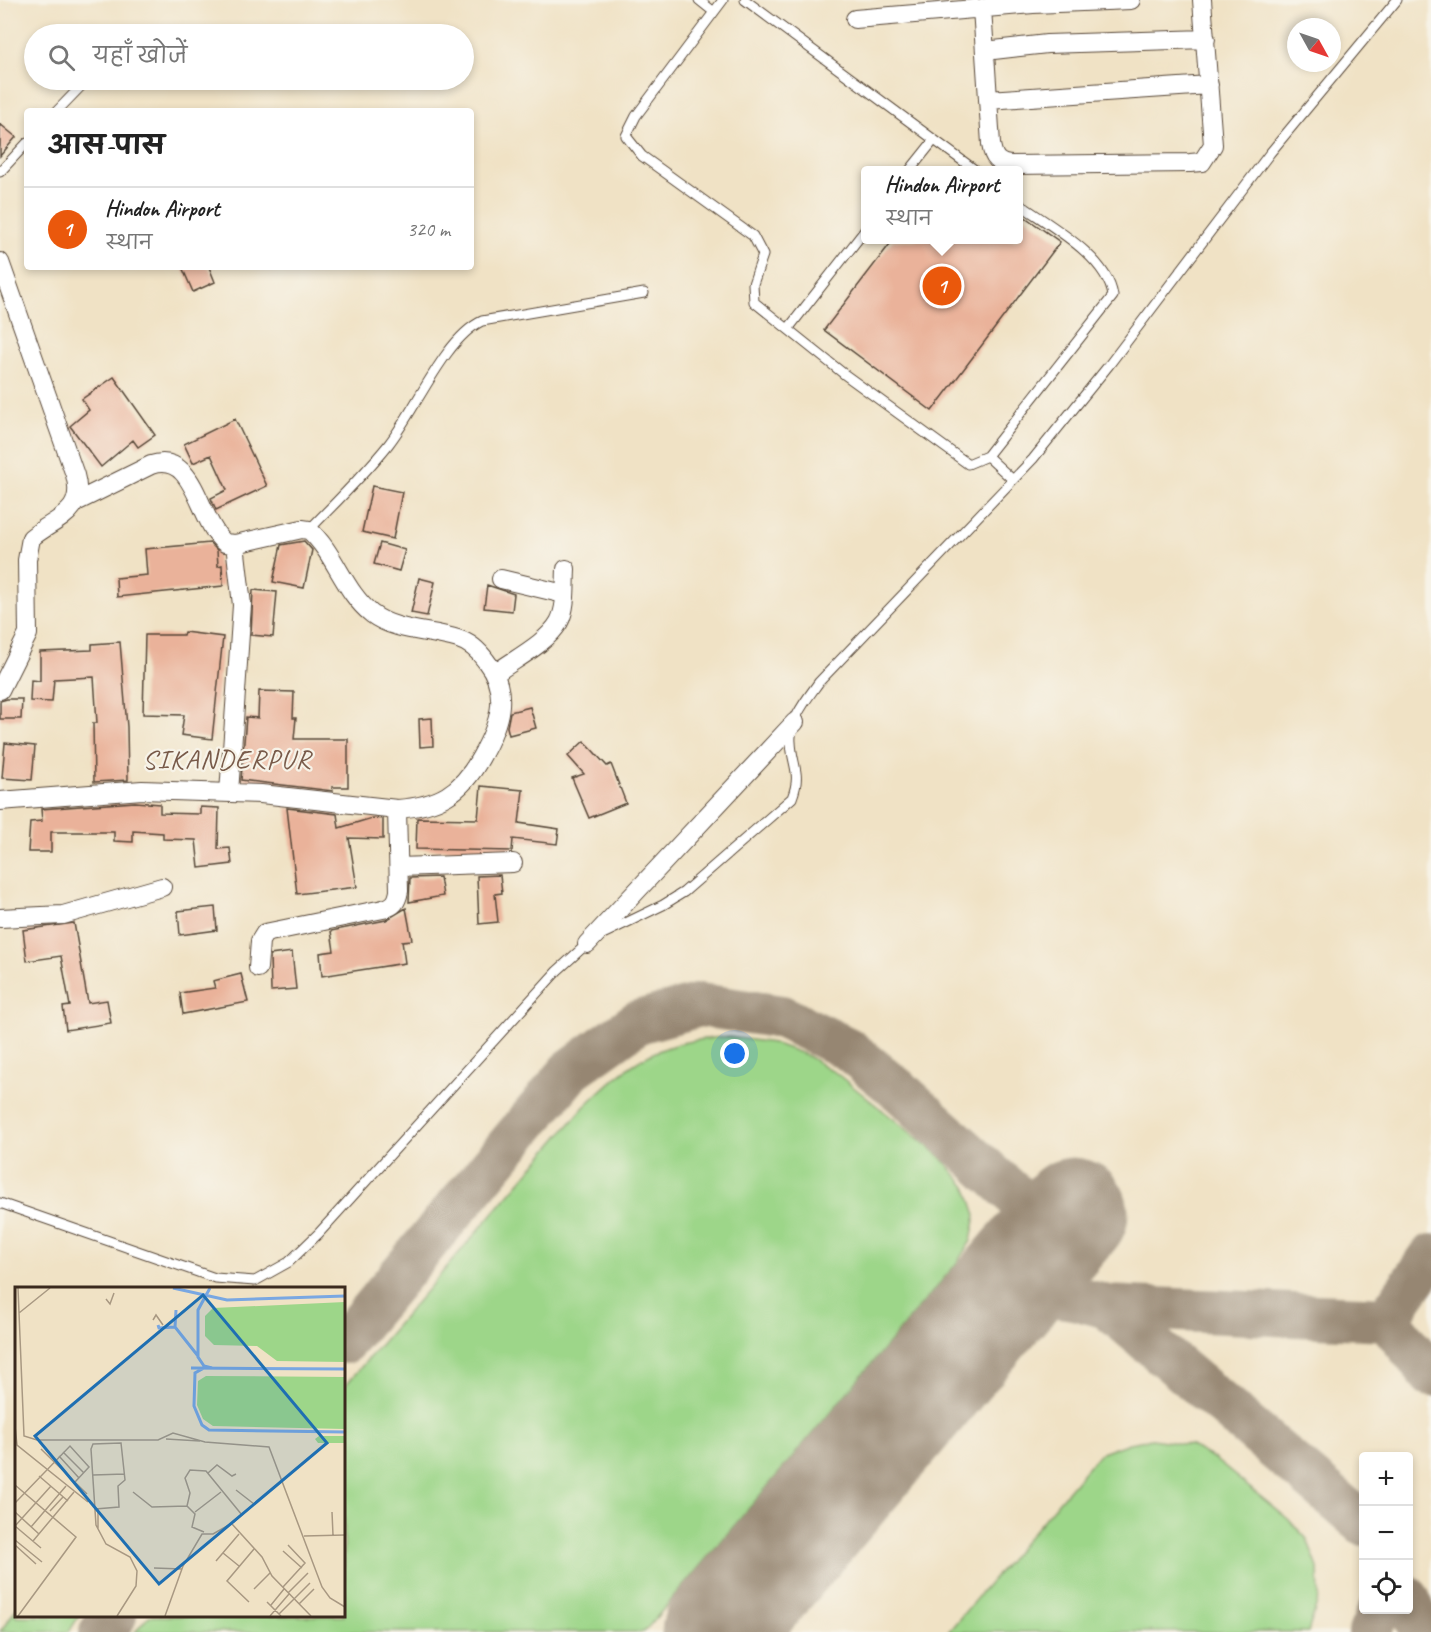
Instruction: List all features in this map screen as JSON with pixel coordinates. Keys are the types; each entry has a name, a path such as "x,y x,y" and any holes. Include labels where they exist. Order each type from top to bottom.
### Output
{"street":[{"path":"855,19 982,8 1131,0"},
{"path":"982,8 992,154 997,161 1005,164 1190,164 1202,162 1213,145 1202,0"},
{"path":"985,51 1047,44 1206,39"},
{"path":"988,100 1209,85"},
{"path":"0,262 75,475 78,485 76,502"},
{"path":"0,690 28,634 27,560 31,538 68,513 76,502 162,461 171,464 188,479 218,537 225,543 235,544 302,529 309,530 370,613 385,622 470,644 496,673 502,704 490,741 469,777 462,786 439,801 397,808 229,793 114,791 0,801"},
{"path":"229,793 242,605 235,544"},
{"path":"496,673 548,635 559,622 566,569"},
{"path":"501,579 564,594"},
{"path":"587,944 795,722"},
{"path":"258,968 260,941 265,933 392,906 397,901 399,867 397,808"},
{"path":"399,867 513,863"},
{"path":"0,918 63,915 162,887"}],"lane":[{"path":"699,0 714,12"},
{"path":"723,0 636,116 626,136 642,156 753,236 763,255 753,284 754,302 844,374 968,464 987,456 1113,296 1110,282 1092,257 1023,207"},
{"path":"745,0 968,166"},
{"path":"0,1203 215,1278 255,1281 289,1262 319,1233 557,971 587,944 684,892 792,798 797,784 797,770 790,741 803,704 819,682 1013,480 1109,365 1270,153 1397,0"},
{"path":"60,108 77,90"},
{"path":"914,166 934,140"},
{"path":"0,172 24,146"},
{"path":"788,329 861,235"},
{"path":"309,530 387,446 452,346 471,326 482,321 644,293"},
{"path":"987,456 1013,480"}],"green space":[{"path":"730,1037 773,1043 806,1055 836,1073 941,1157 967,1188 976,1215 971,1241 956,1264 644,1632 135,1632 148,1617 345,1617 345,1386 584,1107 617,1077 649,1055 685,1042"},
{"path":"1152,1439 1189,1445 1213,1458 1288,1519 1307,1539 1318,1568 1319,1597 1308,1632 948,1632 1099,1454 1129,1443"},
{"path":"15,1610 15,1617 78,1617 69,1632 0,1632"}],"building":[{"path":"0,124 16,137 0,156"},
{"path":"1023,216 1060,242 932,411 824,330 890,244 1023,244"},
{"path":"183,270 210,270 215,282 193,292"},
{"path":"114,377 155,435 138,447 133,440 101,467 70,426 89,410 82,399"},
{"path":"235,419 267,486 216,510 211,498 227,490 211,455 193,463 184,444"},
{"path":"372,486 402,492 393,539 362,532"},
{"path":"304,541 312,550 304,588 273,582 281,545"},
{"path":"210,543 217,550 218,566 222,565 223,586 117,597 116,578 147,575 145,549"},
{"path":"380,543 405,550 399,571 374,564"},
{"path":"419,578 435,582 427,616 411,613"},
{"path":"487,585 514,594 512,611 484,608"},
{"path":"253,590 277,592 273,637 251,635"},
{"path":"184,632 223,637 212,739 181,735 184,715 143,714 145,635 183,635"},
{"path":"120,642 127,727 128,780 94,782 93,723 97,723 94,677 54,679 52,702 30,701 31,680 40,681 40,652 92,650 92,644"},
{"path":"259,691 294,692 293,718 296,718 294,739 348,739 348,787 332,787 333,791 241,780 246,717 258,718"},
{"path":"22,699 21,719 0,719 0,701"},
{"path":"530,707 536,728 509,735 507,727 510,712"},
{"path":"432,718 433,746 420,747 419,719"},
{"path":"584,741 607,766 611,764 626,803 589,818 572,778 584,774 568,756"},
{"path":"5,743 35,746 32,780 2,778"},
{"path":"481,786 523,790 519,823 559,829 557,844 513,839 512,851 416,849 417,818 478,819"},
{"path":"135,802 160,804 160,813 200,814 200,807 219,808 218,849 230,848 232,864 199,868 196,840 163,839 163,833 133,831 133,842 114,841 114,832 51,832 51,852 28,852 30,822 42,821 41,809"},
{"path":"287,808 337,814 339,828 372,818 383,819 383,839 349,838 357,887 297,894"},
{"path":"500,875 502,893 495,894 498,922 479,924 477,876"},
{"path":"440,877 443,896 409,902 410,878"},
{"path":"215,907 217,930 180,935 178,911"},
{"path":"406,908 412,940 402,941 405,963 322,976 320,953 334,951 331,931 386,920"},
{"path":"74,923 88,1003 107,1000 111,1023 66,1030 63,1007 70,1006 61,956 27,961 23,930"},
{"path":"292,952 296,989 271,991 270,955"},
{"path":"241,974 248,1002 183,1014 180,993 215,988 213,981"}],"taxiway":[{"path":"345,1341 572,1069 638,1022 700,1005 782,1017 848,1049 901,1092 1015,1195 1026,1218 1029,1239 1024,1260 1013,1283"},
{"path":"1387,1319 1431,1256"},
{"path":"971,1333 1005,1309 1034,1297 1066,1297 1107,1307 1359,1520"},
{"path":"1107,1307 1387,1319 1431,1375"},
{"path":"1413,1610 1422,1632"},
{"path":"1370,1632 1378,1614"},
{"path":"101,1632 114,1617"}],"runway":[{"path":"717,1632 1073,1213"}],"place":[{"name":"Hindon Airport","path":"942,286"}],"district":[{"name":"SIKANDERPUR","path":"227,759"}]}
